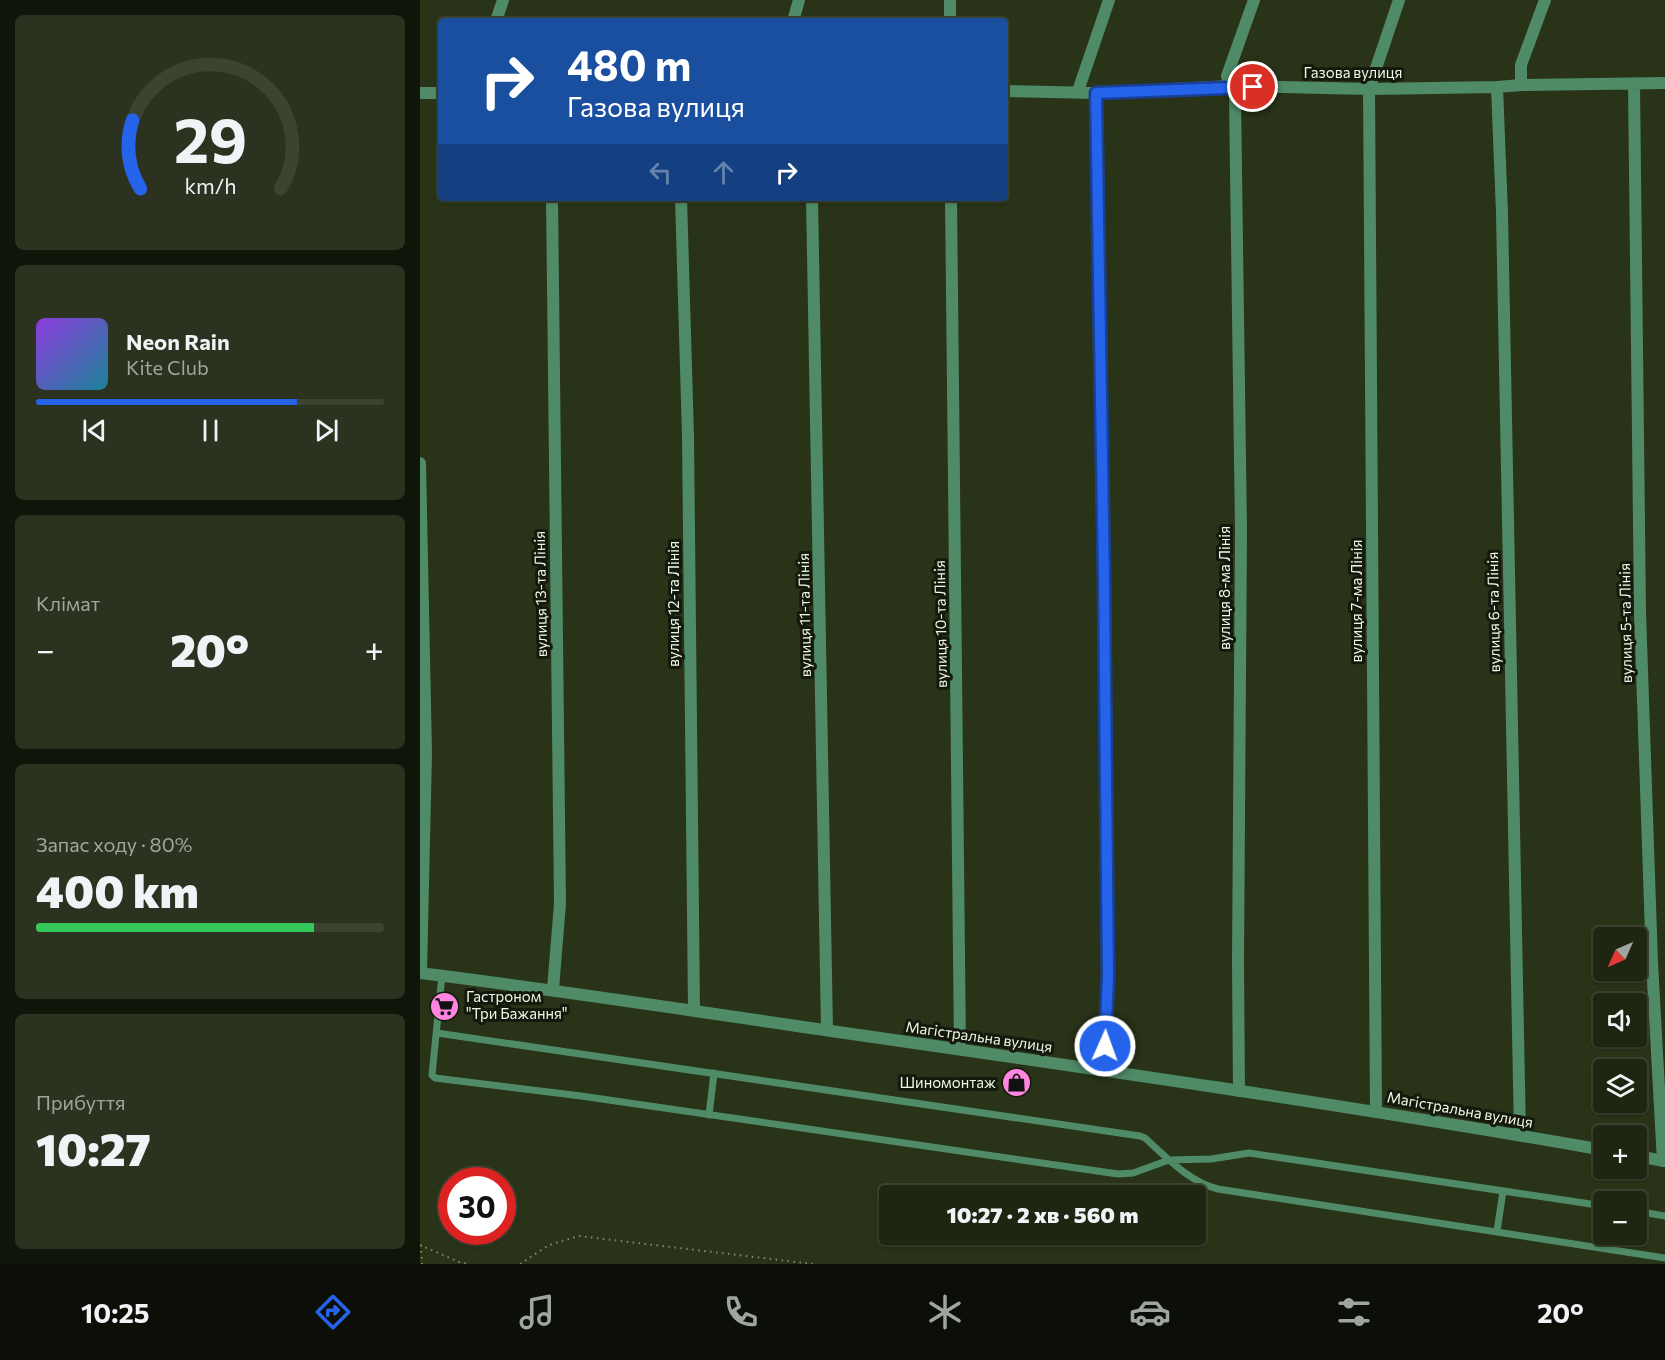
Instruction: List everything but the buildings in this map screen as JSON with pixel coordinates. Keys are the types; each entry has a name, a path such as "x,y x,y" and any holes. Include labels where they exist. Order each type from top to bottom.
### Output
{"street":[{"path":"497,18 503,0"},
{"path":"794,18 799,0"},
{"path":"950,0 950,18"},
{"path":"1078,91 1109,0"},
{"name":"вулиця 8-ма Лінія","path":"1239,1091 1241,519 1235,97 1227,76 1254,0"},
{"name":"вулиця 7-ма Лінія","path":"1376,1112 1369,89 1399,0"},
{"path":"1521,85 1521,64 1545,0"},
{"name":"Газова вулиця","path":"1008,91 1096,93 1230,86 1369,89 1665,83"},
{"name":"вулиця 5-та Лінія","path":"1634,84 1641,623 1652,963 1664,1161"},
{"name":"вулиця 6-та Лінія","path":"1497,87 1502,213 1520,1136"},
{"path":"420,93 438,93"},
{"path":"1096,93 1108,976 1104,1070"},
{"name":"вулиця 13-та Лінія","path":"552,201 560,904 553,989"},
{"name":"вулиця 12-та Лінія","path":"681,201 688,436 694,1010"},
{"name":"вулиця 11-та Лінія","path":"812,201 827,1030"},
{"name":"вулиця 10-та Лінія","path":"951,201 960,1049"},
{"path":"420,463 426,753 420,973"},
{"name":"Магістральна вулиця","path":"420,973 553,989 1104,1070 1593,1148"},
{"path":"1647,1158 1664,1161"}],"lane":[{"path":"442,975 432,1075 435,1078 581,1096 1118,1174 1133,1173 1169,1161 1211,1159 1249,1153 1593,1204"},
{"path":"437,1033 1140,1136 1169,1161 1202,1184 1218,1189 1665,1258"},
{"path":"709,1115 714,1073"},
{"path":"1497,1232 1503,1191"},
{"path":"1647,1213 1665,1216"}],"path":[{"path":"520,1264 549,1245 579,1236 813,1264"},
{"path":"422,1264 421,1245 459,1262 470,1264"}],"place":[{"name":"Гастроном \"Три Бажання\"","path":"445,1006"},
{"name":"Шиномонтаж","path":"1017,1083"}],"route":[{"path":"1105,1046 1108,976 1096,93 1230,86 1253,87"}]}
